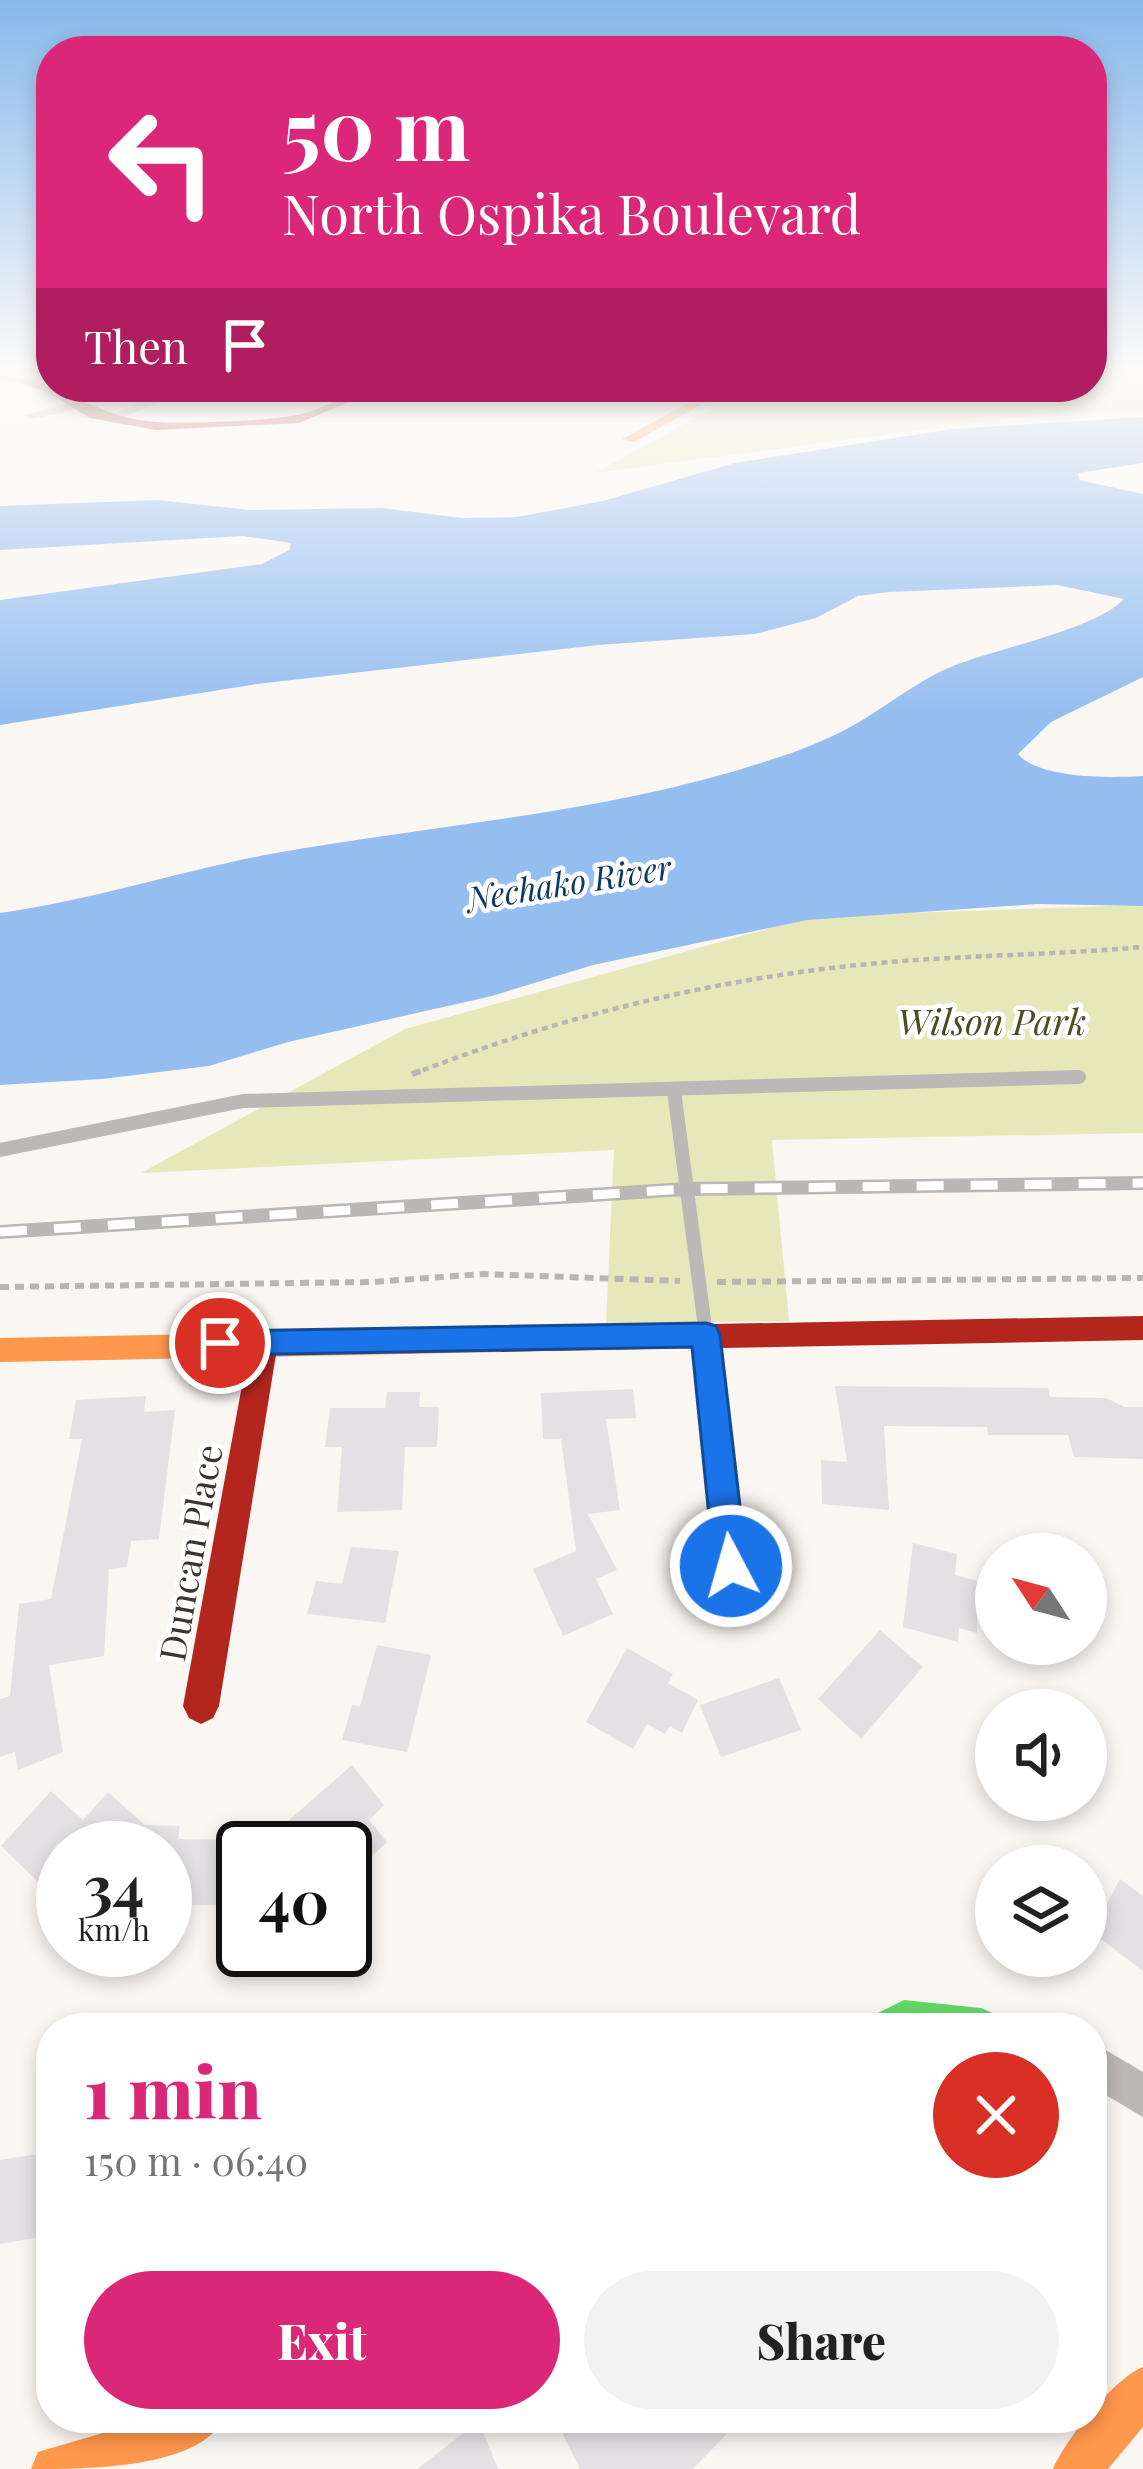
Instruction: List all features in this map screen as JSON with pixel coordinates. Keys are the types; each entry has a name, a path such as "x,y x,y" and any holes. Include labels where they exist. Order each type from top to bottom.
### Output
{"street":[{"path":"0,1350 1143,1328"},
{"path":"706,1335 731,1566"},
{"name":"Duncan Place","path":"201,1706 264,1342"},
{"path":"1107,2073 1143,2096"},
{"path":"1077,2469 1143,2390"},
{"path":"55,2469 155,2444 174,2433"}],"lane":[{"path":"0,1150 243,1101 1079,1077"},
{"path":"674,1090 706,1335"}],"path":[{"path":"412,1074 490,1041 646,998 841,967 1143,947"},
{"path":"0,1287 331,1283 484,1274 699,1282 1143,1278"}],"green space":[{"name":"Wilson Park","path":"1143,905 1143,1133 772,1140 789,1321 606,1323 614,1150 141,1173 405,1029 814,916"}],"water":[{"name":"Nechako River","path":"658,485 1103,485 1143,494 1143,677 1051,722 1018,754 1058,772 1143,776 1143,906 1037,904 807,920 593,965 492,996 288,1042 209,1066 0,1085 0,913 276,853 587,805 710,778 824,740 948,668 1091,620 1124,599 1057,585 889,592 858,596 816,618 755,634 598,645 257,684 0,725 0,600 262,564 289,550 291,543 243,536 0,550 0,506 158,500 250,510 382,508 462,518 517,517"}],"building":[{"path":"835,1386 1048,1388 1050,1397 1106,1398 1125,1407 1143,1407 1143,1459 1074,1457 1068,1435 988,1435 987,1427 884,1426 889,1510 822,1504 821,1460 847,1462"},
{"path":"633,1389 636,1418 606,1419 620,1510 588,1514 617,1570 596,1579 613,1614 563,1636 533,1569 576,1551 561,1439 543,1439 541,1393"},
{"path":"387,1392 420,1392 419,1407 439,1407 437,1447 405,1447 402,1510 337,1512 342,1447 325,1447 330,1408 385,1408"},
{"path":"146,1396 144,1412 175,1410 159,1539 131,1541 127,1567 109,1569 104,1656 49,1665 63,1752 18,1770 15,1752 0,1757 0,1699 10,1696 19,1604 51,1599 82,1439 69,1439 76,1400"},
{"path":"913,1543 957,1554 955,1575 975,1580 975,1632 959,1628 958,1642 903,1627"},
{"path":"351,1547 399,1551 385,1623 307,1614 316,1581 342,1584"},
{"path":"880,1630 923,1667 861,1739 818,1699"},
{"path":"377,1645 431,1655 407,1752 342,1740 352,1705 360,1706"},
{"path":"627,1648 673,1674 668,1683 698,1700 682,1733 670,1726 665,1734 647,1724 633,1749 586,1722"},
{"path":"779,1678 801,1730 721,1757 700,1705"},
{"path":"352,1765 384,1805 370,1821 288,1821"},
{"path":"51,1791 83,1820 108,1792 141,1821 36,1821 36,1880 1,1846"},
{"path":"372,1824 387,1842 372,1856"},
{"path":"192,1839 216,1840 216,1905 192,1905"},
{"path":"1120,1879 1143,1896 1143,1971 1107,1943 1107,1904"},
{"path":"36,2154 36,2238 0,2244 0,2160"},
{"path":"464,2433 484,2433 498,2469 417,2469"},
{"path":"562,2433 728,2433 693,2469 580,2469"}],"railway":[{"path":"0,1232 687,1189 1143,1183"}],"traffic: slow":[{"path":"0,1350 502,1340"},
{"path":"1077,2469 1143,2390"},
{"path":"55,2469 155,2444 174,2433"}],"traffic: jam":[{"path":"502,1340 1143,1328"},
{"path":"706,1335 731,1566"},
{"path":"201,1706 264,1342"}],"route":[{"path":"220,1343 706,1335 731,1566"}]}
